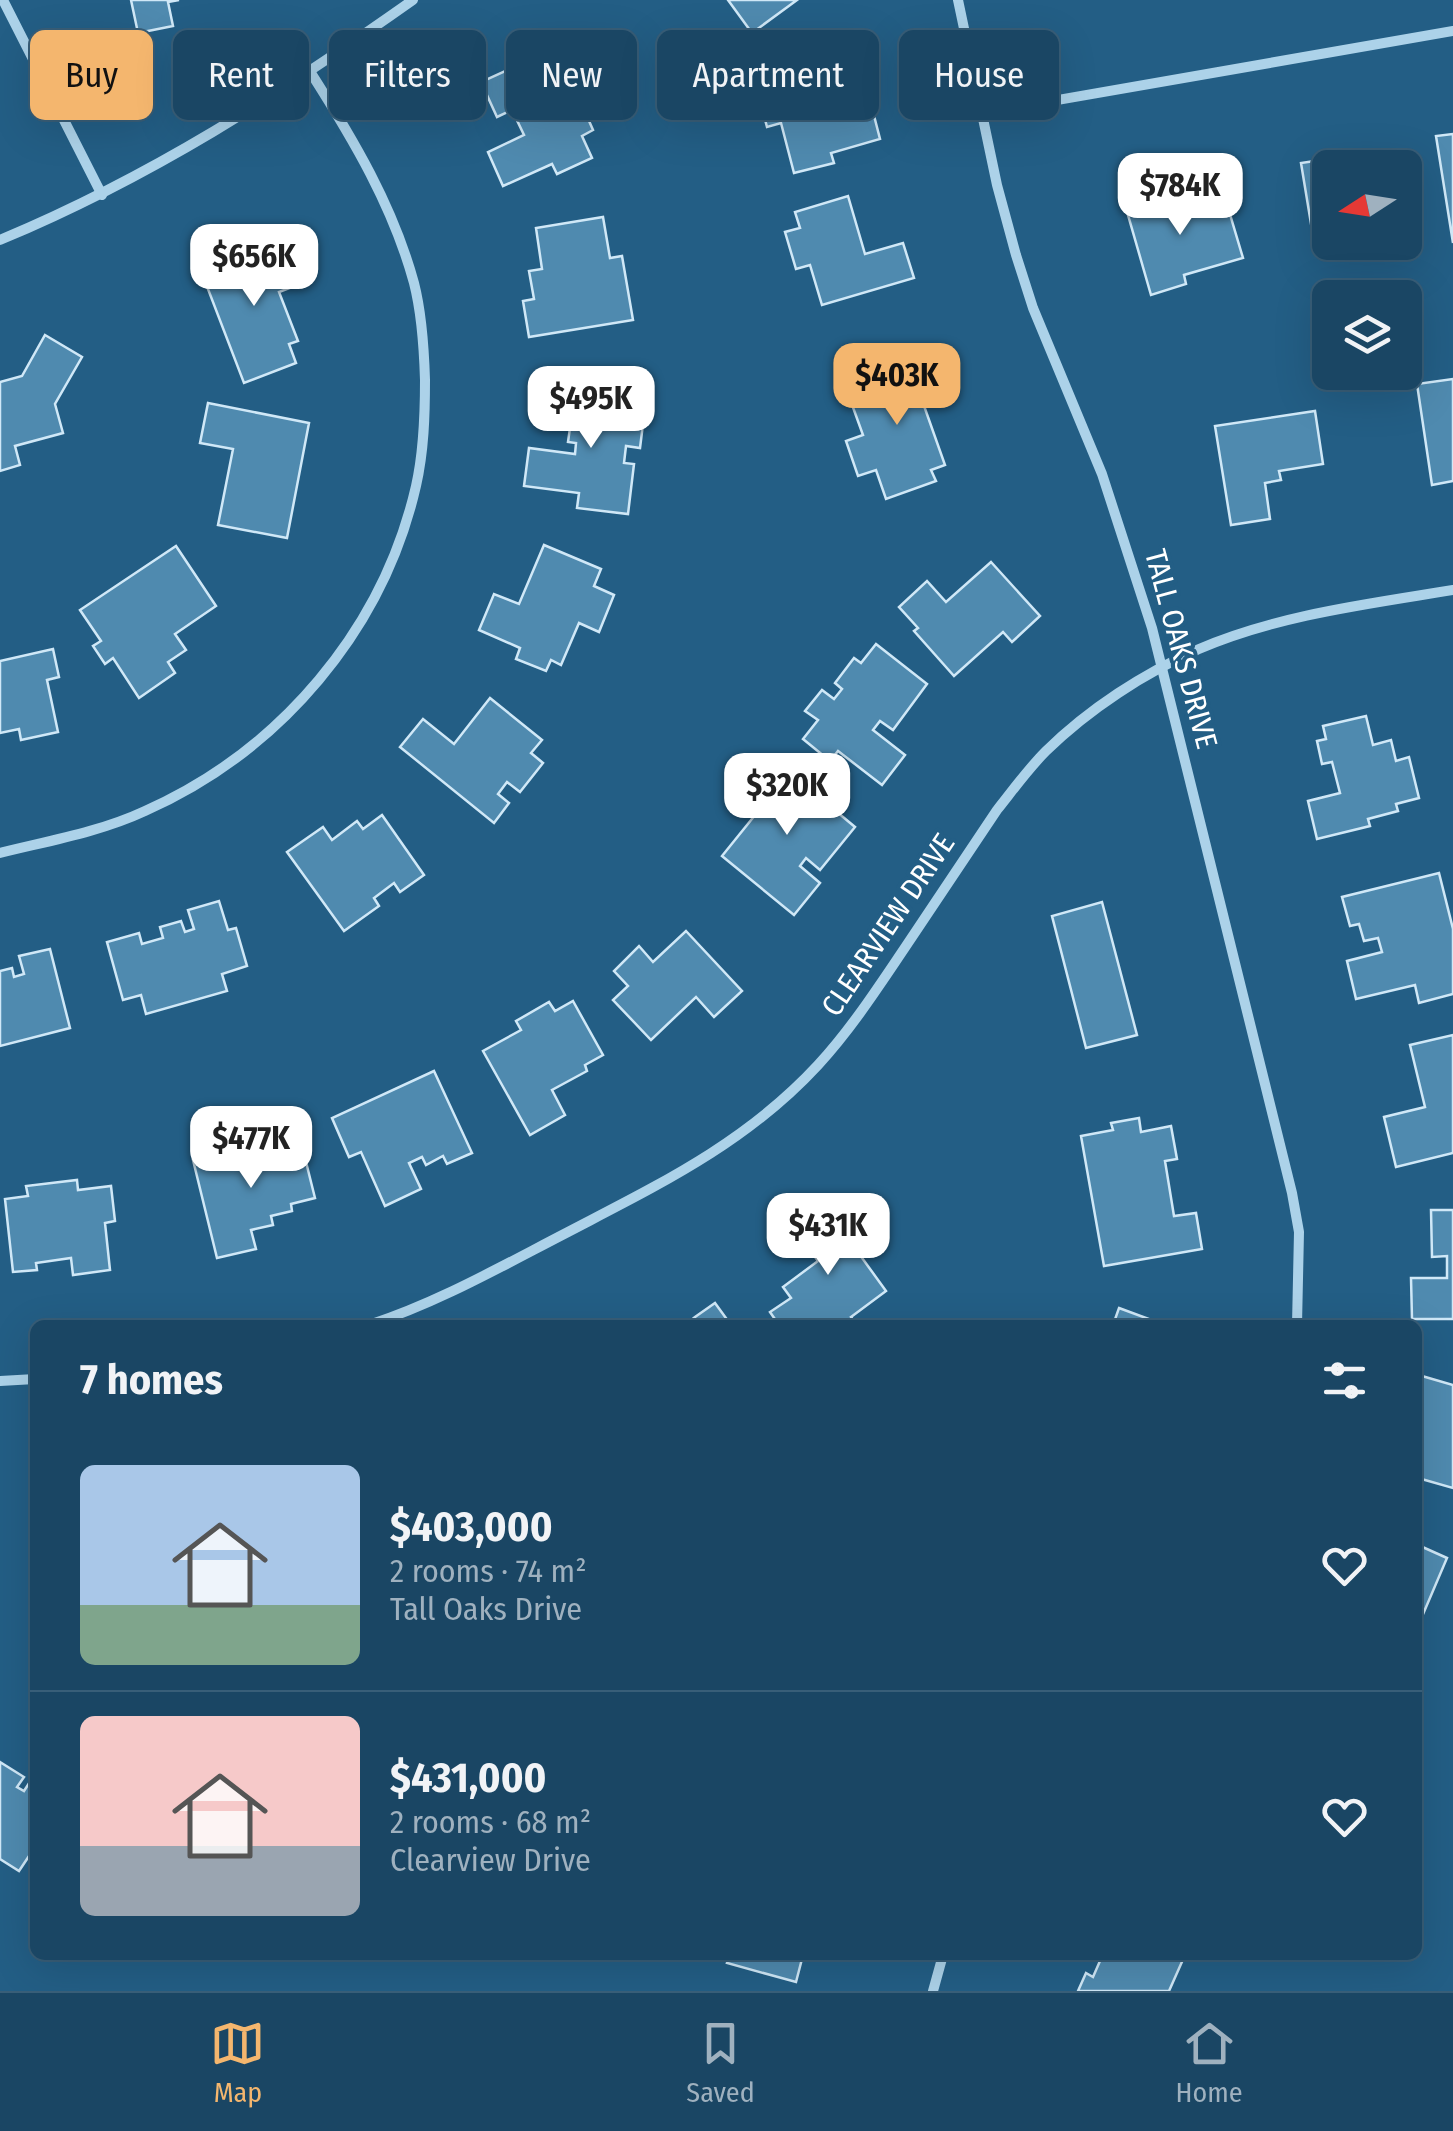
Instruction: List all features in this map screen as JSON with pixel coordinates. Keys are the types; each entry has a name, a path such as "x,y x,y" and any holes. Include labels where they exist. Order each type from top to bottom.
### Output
{"street":[{"path":"3,0 102,194"},
{"path":"0,240 102,194 228,125 414,0"},
{"name":"TALL OAKS DRIVE","path":"958,0 964,30"},
{"path":"1059,99 1453,31"},
{"path":"0,853 143,813 229,764 298,705 332,664 367,612 395,552 417,484 422,450 425,415 421,321 414,284 385,202 311,72"},
{"name":"TALL OAKS DRIVE","path":"984,120 1016,255 1033,308 1114,506 1163,668 1292,1194 1299,1232 1297,1320"},
{"name":"CLEARVIEW DRIVE","path":"382,1320 461,1288 698,1164 763,1115 817,1066 848,1030 996,810 1045,752 1129,687 1199,650 1281,623 1453,590"},
{"path":"0,1381 30,1379"},
{"path":"933,1991 942,1960"}],"building":[{"path":"131,0 179,0 168,2 173,26 137,30"},
{"path":"728,0 797,0 756,30 750,30"},
{"path":"506,71 506,113 497,117 486,93 486,80"},
{"path":"517,120 589,120 593,130 582,136 592,158 557,174 552,164 503,186 488,152 524,135"},
{"path":"765,120 875,120 880,139 831,153 834,163 794,173 781,123 767,127"},
{"path":"1453,134 1453,243 1436,136"},
{"path":"1312,161 1312,230 1301,163"},
{"path":"1159,191 1163,204 1184,198 1186,204 1203,199 1205,207 1226,201 1243,258 1184,275 1186,284 1151,295 1124,201"},
{"path":"848,196 865,254 903,243 914,278 822,305 810,265 796,269 785,232 800,228 795,212"},
{"path":"603,217 610,258 622,256 633,320 529,337 523,301 534,299 529,271 542,269 536,228"},
{"path":"285,244 300,284 279,292 298,341 289,344 296,363 244,383 198,263 227,252 232,264"},
{"path":"45,335 82,357 55,404 63,433 15,446 20,465 0,471 0,382 22,376"},
{"path":"932,357 946,395 923,403 945,465 931,470 936,481 886,499 876,470 858,476 846,441 863,435 846,388"},
{"path":"1453,379 1453,481 1432,485 1418,390 1422,390 1422,383"},
{"path":"566,386 632,395 630,414 644,416 640,448 626,446 624,463 634,464 628,514 577,508 579,493 524,486 529,448 575,454 576,443 568,442 570,428 553,426 557,401 565,402"},
{"path":"208,403 309,423 287,538 218,525 233,449 200,443"},
{"path":"1315,411 1323,464 1279,471 1281,480 1265,483 1270,519 1231,525 1215,426"},
{"path":"544,545 601,569 594,586 614,595 599,632 579,623 561,665 551,660 546,671 516,659 520,648 479,630 494,594 519,604"},
{"path":"176,546 216,606 175,634 186,650 168,662 175,673 139,698 113,658 105,664 93,646 101,641 80,610"},
{"path":"991,562 1040,616 1012,642 1003,632 954,676 914,631 918,628 899,607 927,581 946,602"},
{"path":"876,644 927,684 893,730 880,721 873,730 905,755 882,785 838,751 830,761 803,739 818,720 805,711 822,690 834,699 842,689 835,683 854,658 861,663"},
{"path":"53,649 59,677 47,680 58,732 21,740 19,729 0,733 0,661"},
{"path":"490,698 542,740 531,753 543,763 520,792 507,782 498,794 509,803 494,823 400,747 423,719 454,744"},
{"path":"1366,716 1373,745 1391,740 1396,761 1409,757 1419,798 1396,804 1398,811 1368,819 1370,826 1317,839 1308,801 1340,793 1332,762 1322,764 1317,741 1326,739 1323,726"},
{"path":"772,758 855,827 820,870 806,858 800,866 820,883 794,915 722,856 768,799 750,784"},
{"path":"382,815 424,875 400,892 394,883 374,898 379,906 344,931 287,852 323,827 332,840 357,821 363,829"},
{"path":"1439,873 1453,929 1453,994 1419,1003 1415,985 1356,999 1347,961 1382,952 1378,938 1364,941 1359,924 1350,926 1342,897"},
{"path":"219,901 228,930 236,928 247,966 222,974 227,991 146,1014 141,995 123,1000 107,942 139,933 142,944 163,938 160,927 181,921 185,932 194,929 188,910"},
{"path":"1102,902 1137,1035 1086,1048 1052,916"},
{"path":"686,931 742,991 714,1017 696,997 651,1040 613,1000 628,986 614,971 639,946 653,962"},
{"path":"50,949 70,1028 0,1046 0,971 12,968 14,977 24,974 19,956"},
{"path":"573,1001 603,1055 585,1065 587,1071 552,1090 565,1115 530,1135 483,1051 521,1030 516,1021 549,1002 555,1011"},
{"path":"1453,1035 1453,1153 1396,1167 1384,1117 1425,1107 1410,1045"},
{"path":"434,1071 472,1153 447,1164 443,1156 426,1165 422,1157 409,1163 421,1189 385,1206 361,1152 349,1157 332,1118"},
{"path":"1139,1118 1141,1132 1171,1126 1177,1159 1165,1161 1174,1216 1196,1213 1202,1249 1104,1266 1081,1136 1113,1130 1111,1123"},
{"path":"299,1134 315,1198 291,1204 292,1211 271,1216 273,1225 251,1230 256,1249 217,1258 193,1160 231,1150 233,1159 255,1154 272,1149 270,1141"},
{"path":"77,1180 78,1190 111,1186 115,1221 105,1223 110,1270 73,1275 71,1258 36,1263 37,1270 13,1272 5,1199 28,1196 26,1186"},
{"path":"823,1204 886,1291 851,1317 853,1320 776,1320 770,1312 791,1298 783,1287 818,1261 793,1227"},
{"path":"1431,1210 1453,1210 1453,1319 1412,1319 1411,1278 1447,1278 1447,1256 1432,1257"},
{"path":"715,1303 727,1320 691,1320"},
{"path":"1119,1308 1152,1320 1115,1320"},
{"path":"1422,1376 1453,1385 1453,1488 1422,1479"},
{"path":"1422,1547 1447,1558 1422,1617"},
{"path":"0,1762 24,1777 17,1787 24,1791 30,1782 30,1854 19,1871 0,1859"},
{"path":"728,1960 802,1960 796,1982 727,1963"},
{"path":"1183,1960 1169,1991 1078,1991 1086,1973 1093,1977 1100,1961"}]}
